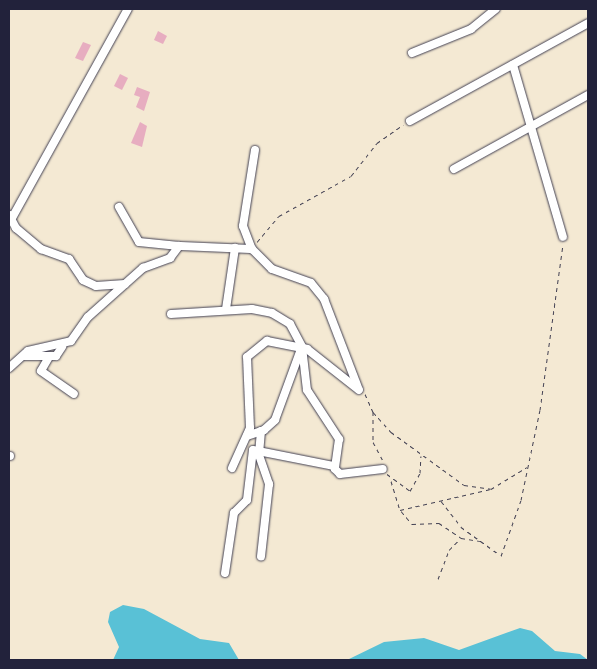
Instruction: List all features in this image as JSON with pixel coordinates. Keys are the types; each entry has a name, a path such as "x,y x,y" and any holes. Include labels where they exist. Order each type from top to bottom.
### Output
{"street":[{"path":"125,284 96,286 83,280 69,259 41,249 16,228 10,216 128,9"},
{"path":"412,53 471,29 496,9"},
{"path":"410,121 588,23"},
{"path":"512,65 563,237"},
{"path":"454,169 588,95"},
{"path":"255,150 244,226 252,249 272,269 311,282 324,299 359,390"},
{"path":"119,207 139,242 178,246 252,249"},
{"path":"74,394 41,371 50,357 125,284 154,261 170,258 178,246"},
{"path":"226,309 235,248"},
{"path":"171,314 226,309 272,312 290,324 302,347 307,390 339,439 334,466"},
{"path":"232,468 247,436 248,358 267,341 302,347 359,390"},
{"path":"10,365 37,348 62,347"},
{"path":"247,436 261,431 275,420 302,347"},
{"path":"22,356 50,357"},
{"path":"261,431 259,449 269,484 261,557"},
{"path":"225,573 234,513 247,500 253,450 259,449 297,462 334,466 340,474 383,469"}],"path":[{"path":"252,249 279,216 351,176 377,143 410,121"},
{"path":"441,500 461,526 501,556 528,466 552,348 563,237"},
{"path":"359,390 368,396 373,412 373,442 375,451 382,455 383,469 391,480 400,510 412,524 439,523 461,538 481,541"},
{"path":"373,412 421,455 464,485 491,489"},
{"path":"391,480 410,491 420,472 421,455"},
{"path":"400,510 491,489 528,466"},
{"path":"438,578 449,550 461,538"}],"water":[{"path":"123,605 144,609 200,639 229,643 239,660 113,660 119,647 108,622 110,612"},
{"path":"520,628 532,631 555,651 580,654 588,660 347,660 384,642 424,638 459,650"}],"building":[{"path":"158,31 167,36 163,44 154,40"},
{"path":"83,42 91,45 83,61 75,58"},
{"path":"120,74 128,78 122,90 114,86"},
{"path":"137,87 150,92 144,111 136,107 140,97 134,95"},
{"path":"140,122 147,126 142,147 131,143"}]}
